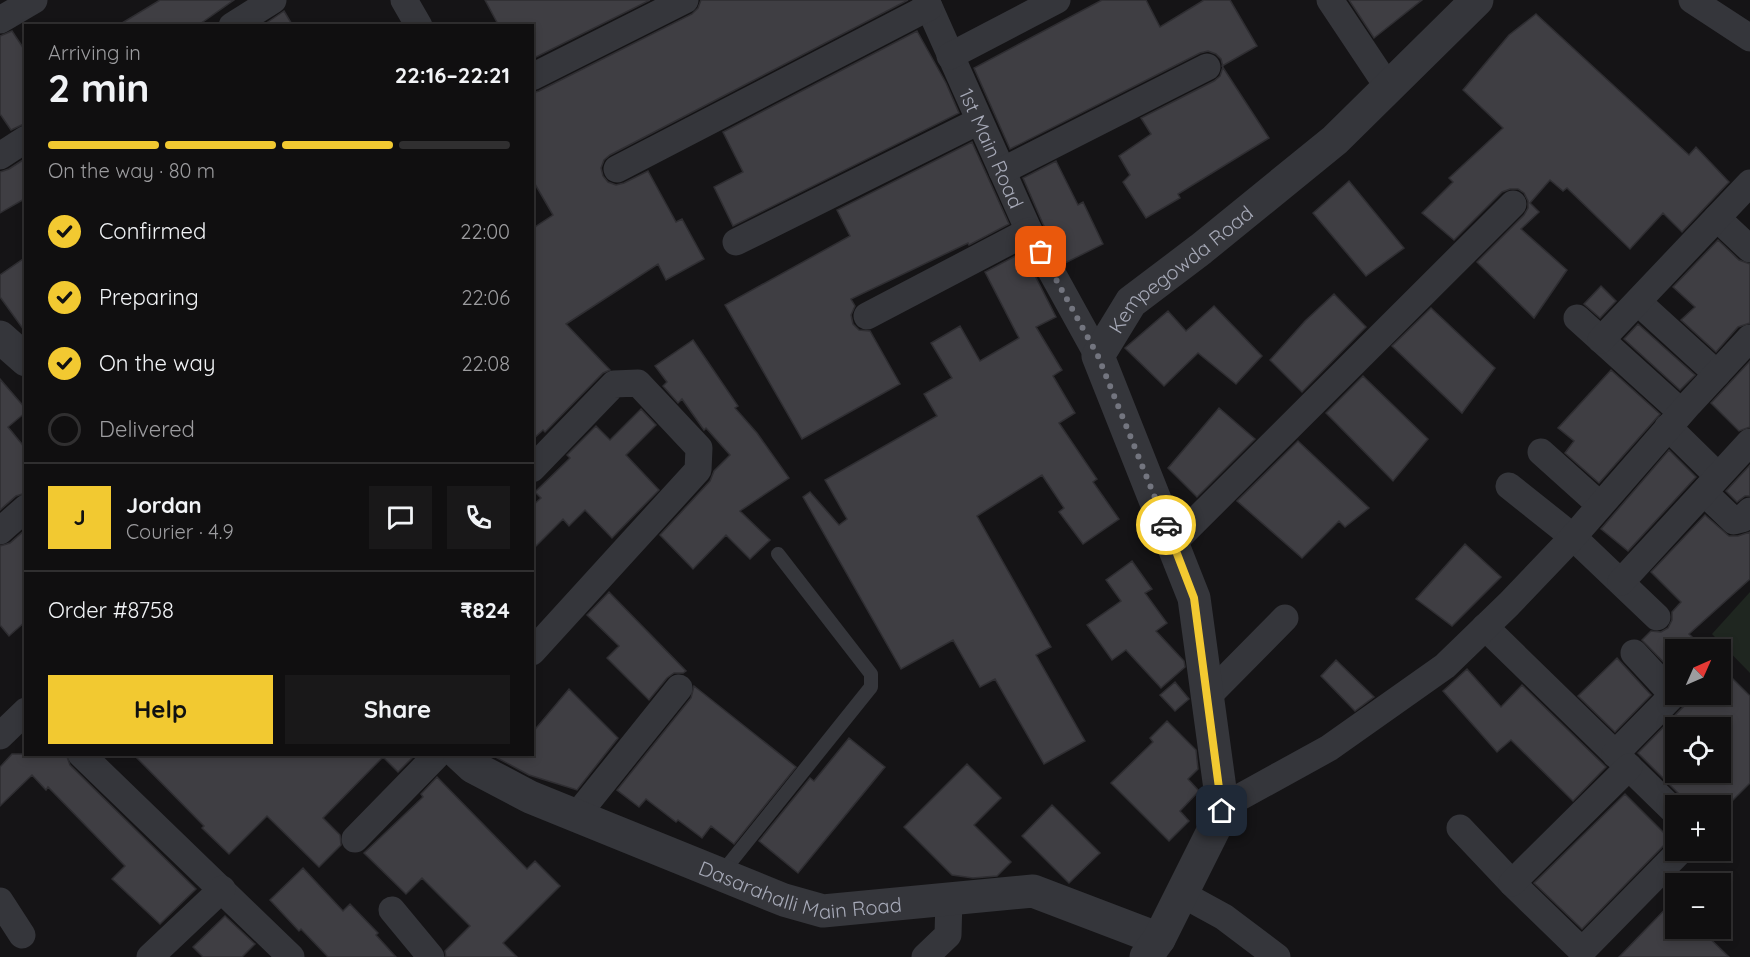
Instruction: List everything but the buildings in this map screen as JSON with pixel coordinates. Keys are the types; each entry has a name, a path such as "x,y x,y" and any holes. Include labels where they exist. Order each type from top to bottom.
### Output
{"street":[{"path":"0,20 34,0"},
{"path":"235,24 273,0"},
{"path":"404,0 418,24"},
{"path":"534,76 685,0"},
{"path":"950,56 1057,0"},
{"path":"1330,0 1388,87"},
{"name":"Kempegowda Road","path":"1222,807 1194,598 1098,356 1131,302 1201,249 1335,140 1477,0"},
{"path":"1692,0 1750,38"},
{"path":"616,169 927,3"},
{"name":"1st Main Road","path":"927,3 1029,231 1098,356"},
{"path":"1002,171 1207,67"},
{"path":"736,242 979,121"},
{"path":"0,156 24,140"},
{"path":"1601,340 1750,183"},
{"path":"1173,543 1513,204"},
{"path":"1717,218 1750,249"},
{"path":"867,316 1029,231"},
{"path":"1638,302 1716,374"},
{"path":"1577,318 1601,340 1675,419 1713,483 1711,499 1734,521 1742,519 1750,511"},
{"path":"0,337 24,358"},
{"path":"1153,948 1182,894 1222,807 1329,748 1445,666 1573,537 1675,419 1750,338"},
{"path":"534,467 614,384 638,383 699,448 698,470 534,650"},
{"path":"1621,582 1750,442"},
{"path":"1541,452 1600,505"},
{"path":"1509,486 1573,537 1657,617"},
{"path":"0,531 24,510"},
{"path":"1207,697 1285,618"},
{"path":"1485,627 1665,802"},
{"path":"1512,884 1622,760 1673,695 1634,653"},
{"path":"577,815 679,688"},
{"path":"0,736 24,713"},
{"path":"83,756 291,957"},
{"path":"355,839 436,756"},
{"name":"Dasarahalli Main Road","path":"461,756 473,768 530,797 784,900 823,911 1033,891 1153,948"},
{"path":"1460,828 1512,884 1582,951 1670,861"},
{"path":"150,957 222,890"},
{"path":"1182,894 1224,917 1277,957"},
{"path":"925,957 948,935 949,898"},
{"path":"0,901 22,935"},
{"path":"392,910 431,957"}],"lane":[{"path":"721,874 871,687 871,674 778,554"}],"shaded area":[{"path":"1750,592 1750,673 1731,654 1731,639 1717,639 1712,634"}],"way so far":[{"path":"1041,252 1098,356 1166,525"}],"route":[{"path":"1166,525 1194,598 1222,811"}]}
